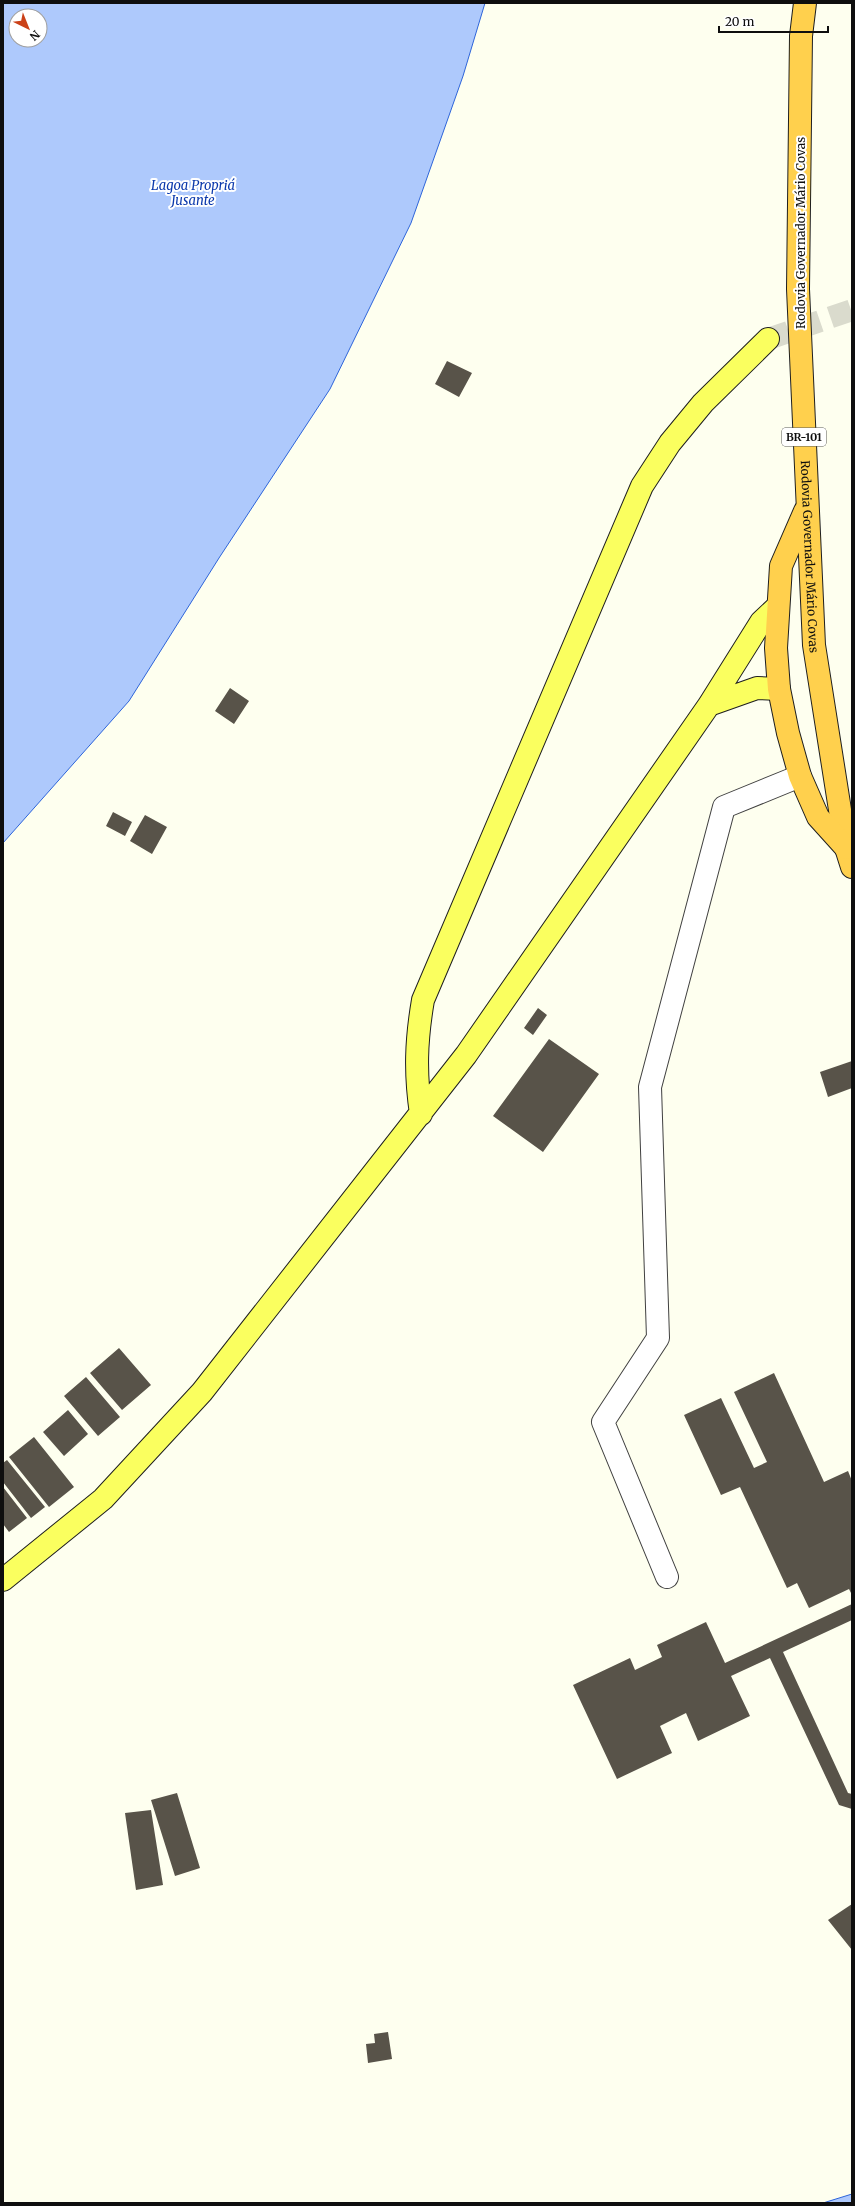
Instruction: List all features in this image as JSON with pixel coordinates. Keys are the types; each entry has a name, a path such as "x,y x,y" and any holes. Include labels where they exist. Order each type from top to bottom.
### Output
{"highway":[{"name":"Rodovia Governador Mário Covas","path":"805,3 801,36 798,289 814,645 849,858"},
{"path":"807,506 781,566 777,607 776,648 779,688 788,733 800,776 818,817 849,858"}],"main road":[{"path":"421,1114 416,1063 418,1032 424,1000 642,486 670,443 703,403 768,339"},
{"path":"3,1580 103,1499 202,1392 466,1056 709,705 761,622 777,607"},
{"path":"709,705 757,688 779,688"}],"lane":[{"path":"667,1577 603,1422 658,1338 650,1087 724,807 800,776"}],"water":[{"name":"Lagoa Propriá Jusante","path":"3,3 485,3 463,76 411,223 330,389 219,558 129,701 3,843"},
{"path":"852,2194 852,2203 823,2203"}],"building":[{"path":"447,361 472,373 459,397 435,384"},
{"path":"230,688 249,701 234,724 215,711"},
{"path":"113,812 132,822 125,836 106,826"},
{"path":"145,815 167,827 152,854 130,841"},
{"path":"538,1008 547,1015 533,1035 524,1028"},
{"path":"549,1039 599,1074 543,1152 493,1116"},
{"path":"852,1061 852,1088 828,1097 820,1072"},
{"path":"119,1348 151,1385 122,1410 90,1373"},
{"path":"774,1373 824,1482 848,1471 852,1481 852,1595 849,1589 809,1608 797,1583 787,1588 740,1487 721,1495 684,1415 721,1398 754,1468 767,1462 734,1392"},
{"path":"86,1377 120,1417 98,1436 64,1396"},
{"path":"68,1410 88,1434 64,1456 43,1432"},
{"path":"34,1437 74,1487 49,1507 9,1457"},
{"path":"7,1460 45,1507 31,1518 3,1482 3,1463"},
{"path":"3,1487 27,1518 9,1532 3,1524"},
{"path":"852,1604 852,1620 783,1652 848,1793 852,1794 852,1809 839,1805 770,1658 731,1676 750,1716 698,1741 686,1713 660,1726 672,1753 617,1779 573,1685 630,1658 635,1670 662,1657 657,1645 706,1622 725,1663"},
{"path":"177,1793 200,1868 175,1876 151,1800"},
{"path":"151,1810 163,1885 136,1890 125,1813"},
{"path":"852,1904 852,1950 828,1920"},
{"path":"388,2032 392,2059 368,2063 366,2044 375,2043 374,2034"}],"tunnel":[{"path":"768,339 852,310"}]}
